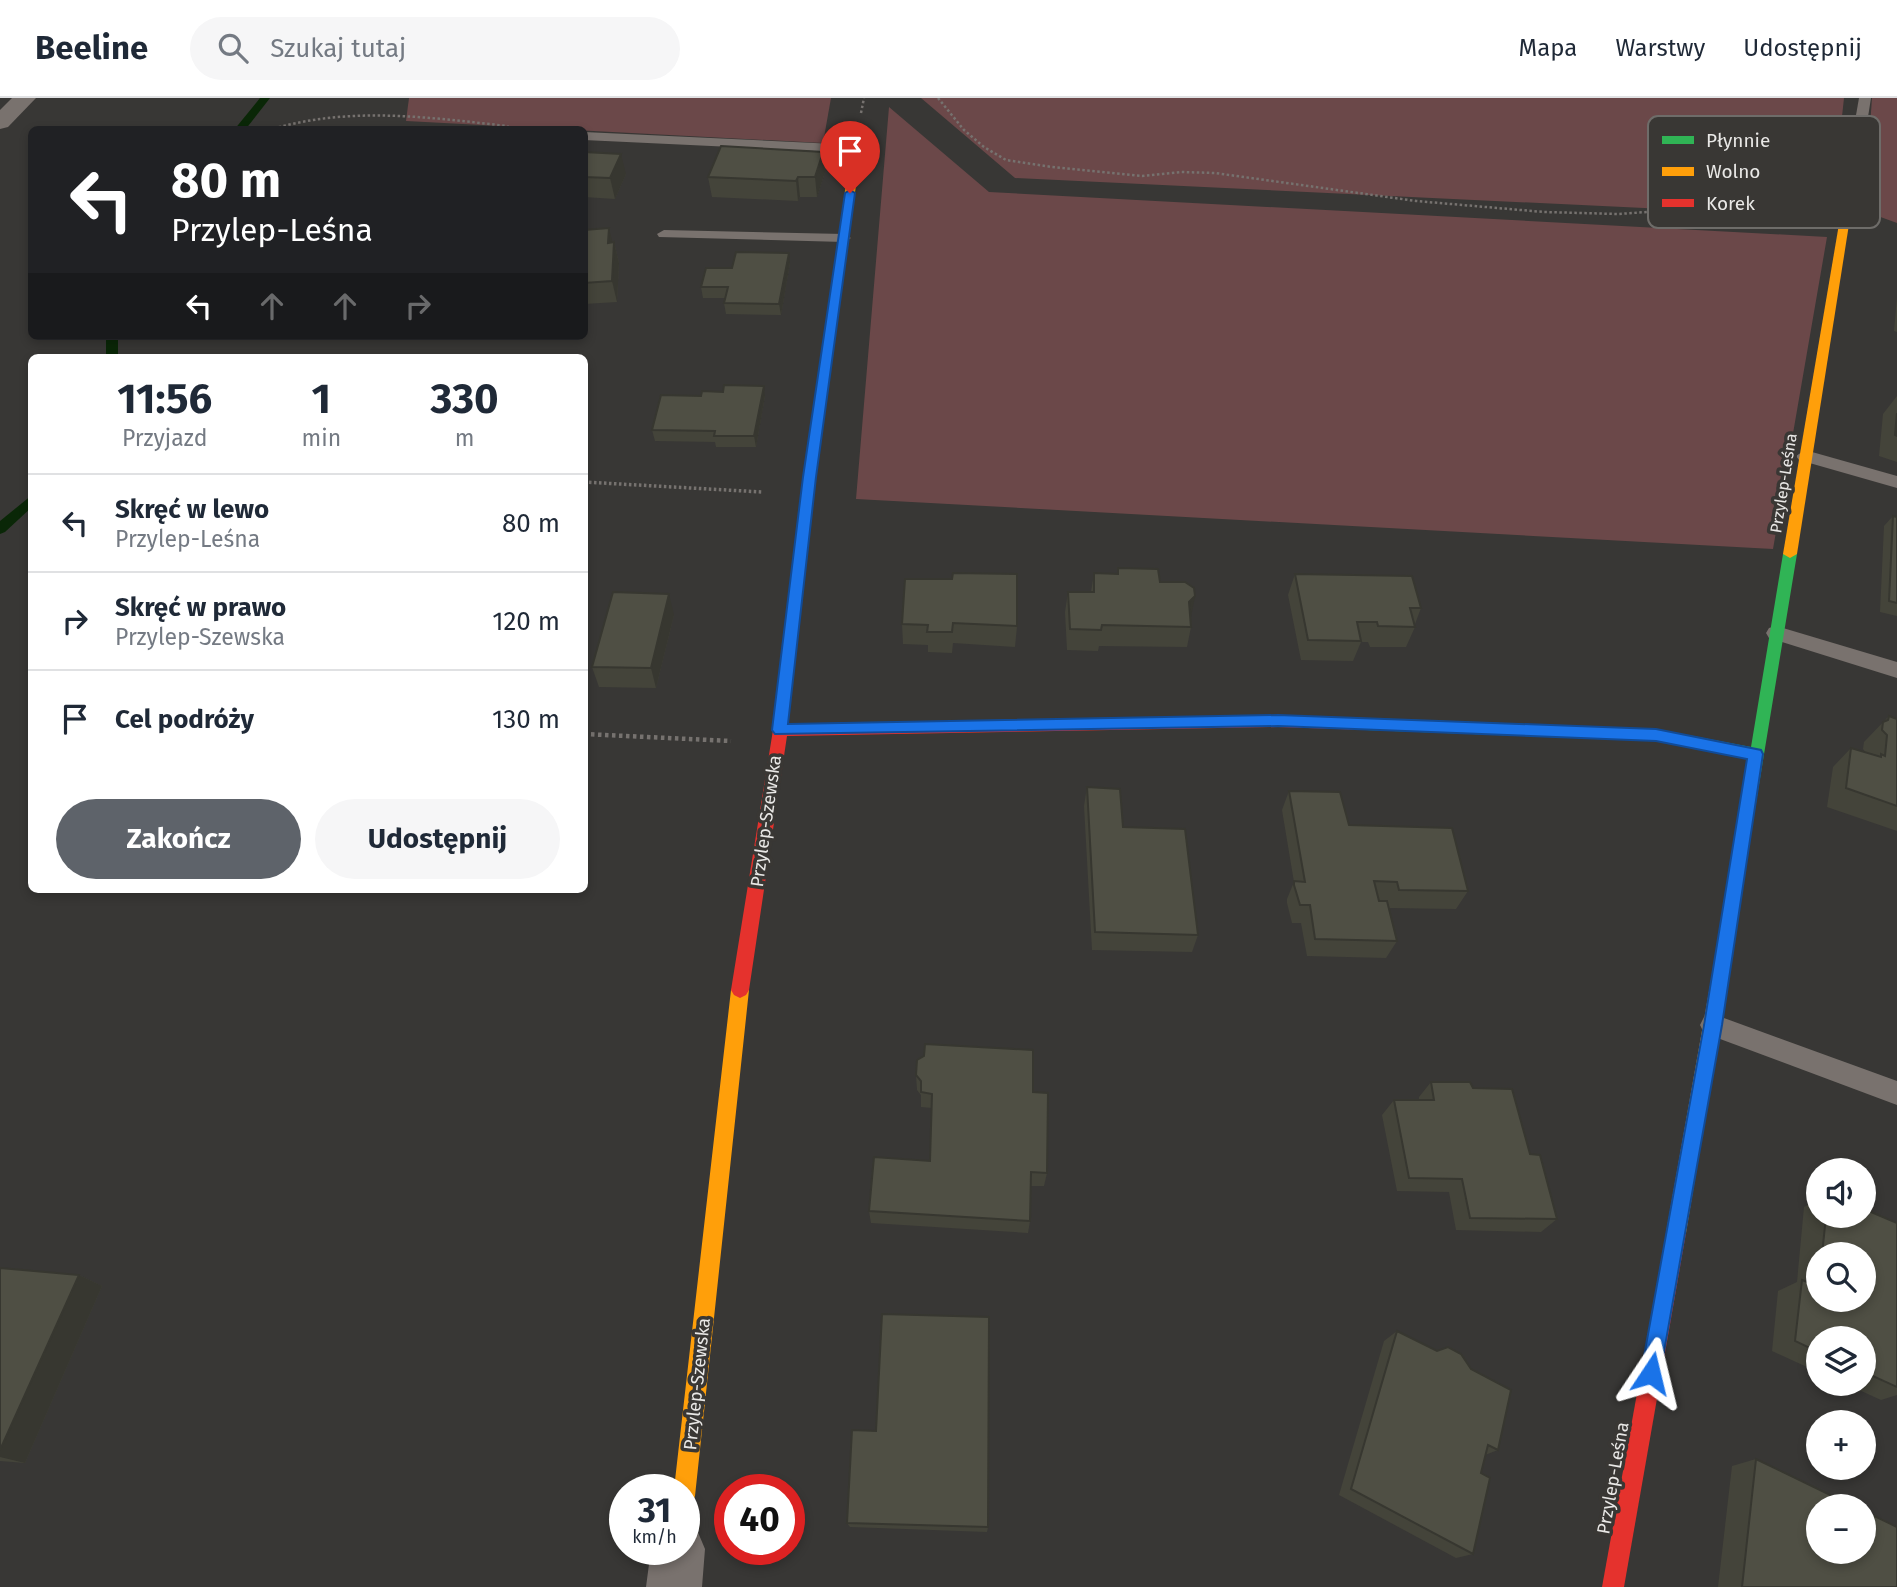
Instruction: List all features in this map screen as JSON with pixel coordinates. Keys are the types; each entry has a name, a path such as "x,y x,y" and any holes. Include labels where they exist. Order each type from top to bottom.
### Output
{"street":[{"path":"0,122 25,98"},
{"name":"Przylep-Szewska","path":"686,1474 740,992 780,730 807,504 856,149"},
{"name":"Przylep-Leśna","path":"1613,1587 1713,1025 1842,228"},
{"path":"780,730 1278,720 1656,735 1755,754"},
{"path":"674,1587 676,1565"}],"lane":[{"path":"1862,116 1865,98"},
{"path":"588,136 856,149"},
{"path":"664,234 844,238"},
{"path":"1805,456 1897,482"},
{"path":"1776,633 1897,670"},
{"path":"1713,1025 1897,1093"}],"path":[{"path":"938,98 964,130 984,147 1006,160 1142,176 1181,172 1215,173 1416,201 1544,212 1648,212"},
{"path":"279,126 327,114 437,119 507,126"},
{"path":"1253,180 1254,174"},
{"path":"588,482 778,493 807,504"},
{"path":"588,734 731,741 777,747"}],"shaded area":[{"path":"409,98 831,98 823,143 588,131 588,126 501,126 406,121"},
{"path":"921,98 1844,98 1842,116 1648,116 1648,208 1015,178"},
{"path":"1872,98 1897,98 1897,223 1880,217 1880,116 1871,116"},
{"path":"889,107 989,192 1827,237 1773,549 856,499"}],"building":[{"path":"721,146 823,152 815,177 798,177 796,181 708,177"},
{"path":"588,152 621,154 610,178 588,177"},
{"path":"609,228 608,243 614,242 612,281 588,283 588,230"},
{"path":"736,252 789,253 779,304 724,303 728,287 701,287 706,268 732,268"},
{"path":"724,385 764,386 754,436 714,436 715,431 652,430 661,395 701,396 702,391 723,392"},
{"path":"1893,516 1897,517 1897,603 1889,601"},
{"path":"1118,568 1158,569 1160,582 1185,582 1194,588 1195,596 1189,602 1191,627 1102,625 1101,630 1070,629 1068,592 1094,592 1094,573 1118,574"},
{"path":"953,573 1017,574 1017,626 953,623 952,632 927,632 928,625 902,624 905,579 952,579"},
{"path":"1295,574 1412,576 1421,608 1410,608 1415,627 1378,626 1377,622 1357,622 1361,641 1308,640"},
{"path":"613,592 669,594 651,668 592,667"},
{"path":"1889,716 1897,719 1897,806 1846,788 1851,748 1885,756 1887,735 1882,730 1883,722 1888,720"},
{"path":"1087,787 1120,789 1123,827 1185,829 1198,935 1095,932"},
{"path":"1289,791 1340,792 1349,825 1452,828 1468,891 1399,890 1397,882 1374,881 1379,901 1387,901 1397,941 1315,939 1310,905 1300,905 1294,885 1294,881 1305,882"},
{"path":"925,1044 1033,1050 1033,1092 1048,1093 1047,1173 1031,1172 1030,1221 869,1211 874,1157 930,1161 932,1094 921,1092 921,1081 916,1075 917,1060 924,1056"},
{"path":"1431,1082 1470,1082 1473,1088 1512,1089 1530,1154 1540,1155 1557,1219 1470,1218 1462,1179 1409,1178 1394,1100 1434,1100"},
{"path":"1876,1214 1897,1223 1897,1387 1876,1377 1876,1326 1806,1326 1806,1346 1795,1341 1802,1280 1806,1282 1806,1312 1876,1312 1876,1242 1823,1242 1825,1228 1876,1228"},
{"path":"0,1268 79,1275 0,1450"},
{"path":"882,1314 989,1317 988,1527 847,1523 852,1430 876,1431"},
{"path":"1397,1331 1437,1351 1448,1347 1461,1354 1471,1369 1511,1390 1498,1450 1488,1445 1481,1473 1490,1478 1473,1554 1351,1489"},
{"path":"1756,1459 1828,1494 1806,1494 1806,1564 1876,1564 1876,1517 1897,1527 1897,1587 1742,1587"}],"waterway":[{"path":"242,126 265,98"},
{"path":"112,340 112,354"},
{"path":"0,529 28,503"}],"traffic: fast":[{"path":"1732,907 1790,554"},
{"path":"1366,724 1656,735 1755,754"}],"traffic: slow":[{"path":"809,483 856,149"},
{"path":"1790,554 1843,228"},
{"path":"1676,1233 1732,907"},
{"path":"686,1474 740,990"}],"traffic: jam":[{"path":"740,990 780,730 809,483"},
{"path":"780,730 1278,721 1366,724"},
{"path":"1613,1587 1676,1233"}],"route":[{"path":"850,193 810,477 780,730 1278,720 1656,735 1755,754 1713,1025 1651,1373"}]}
